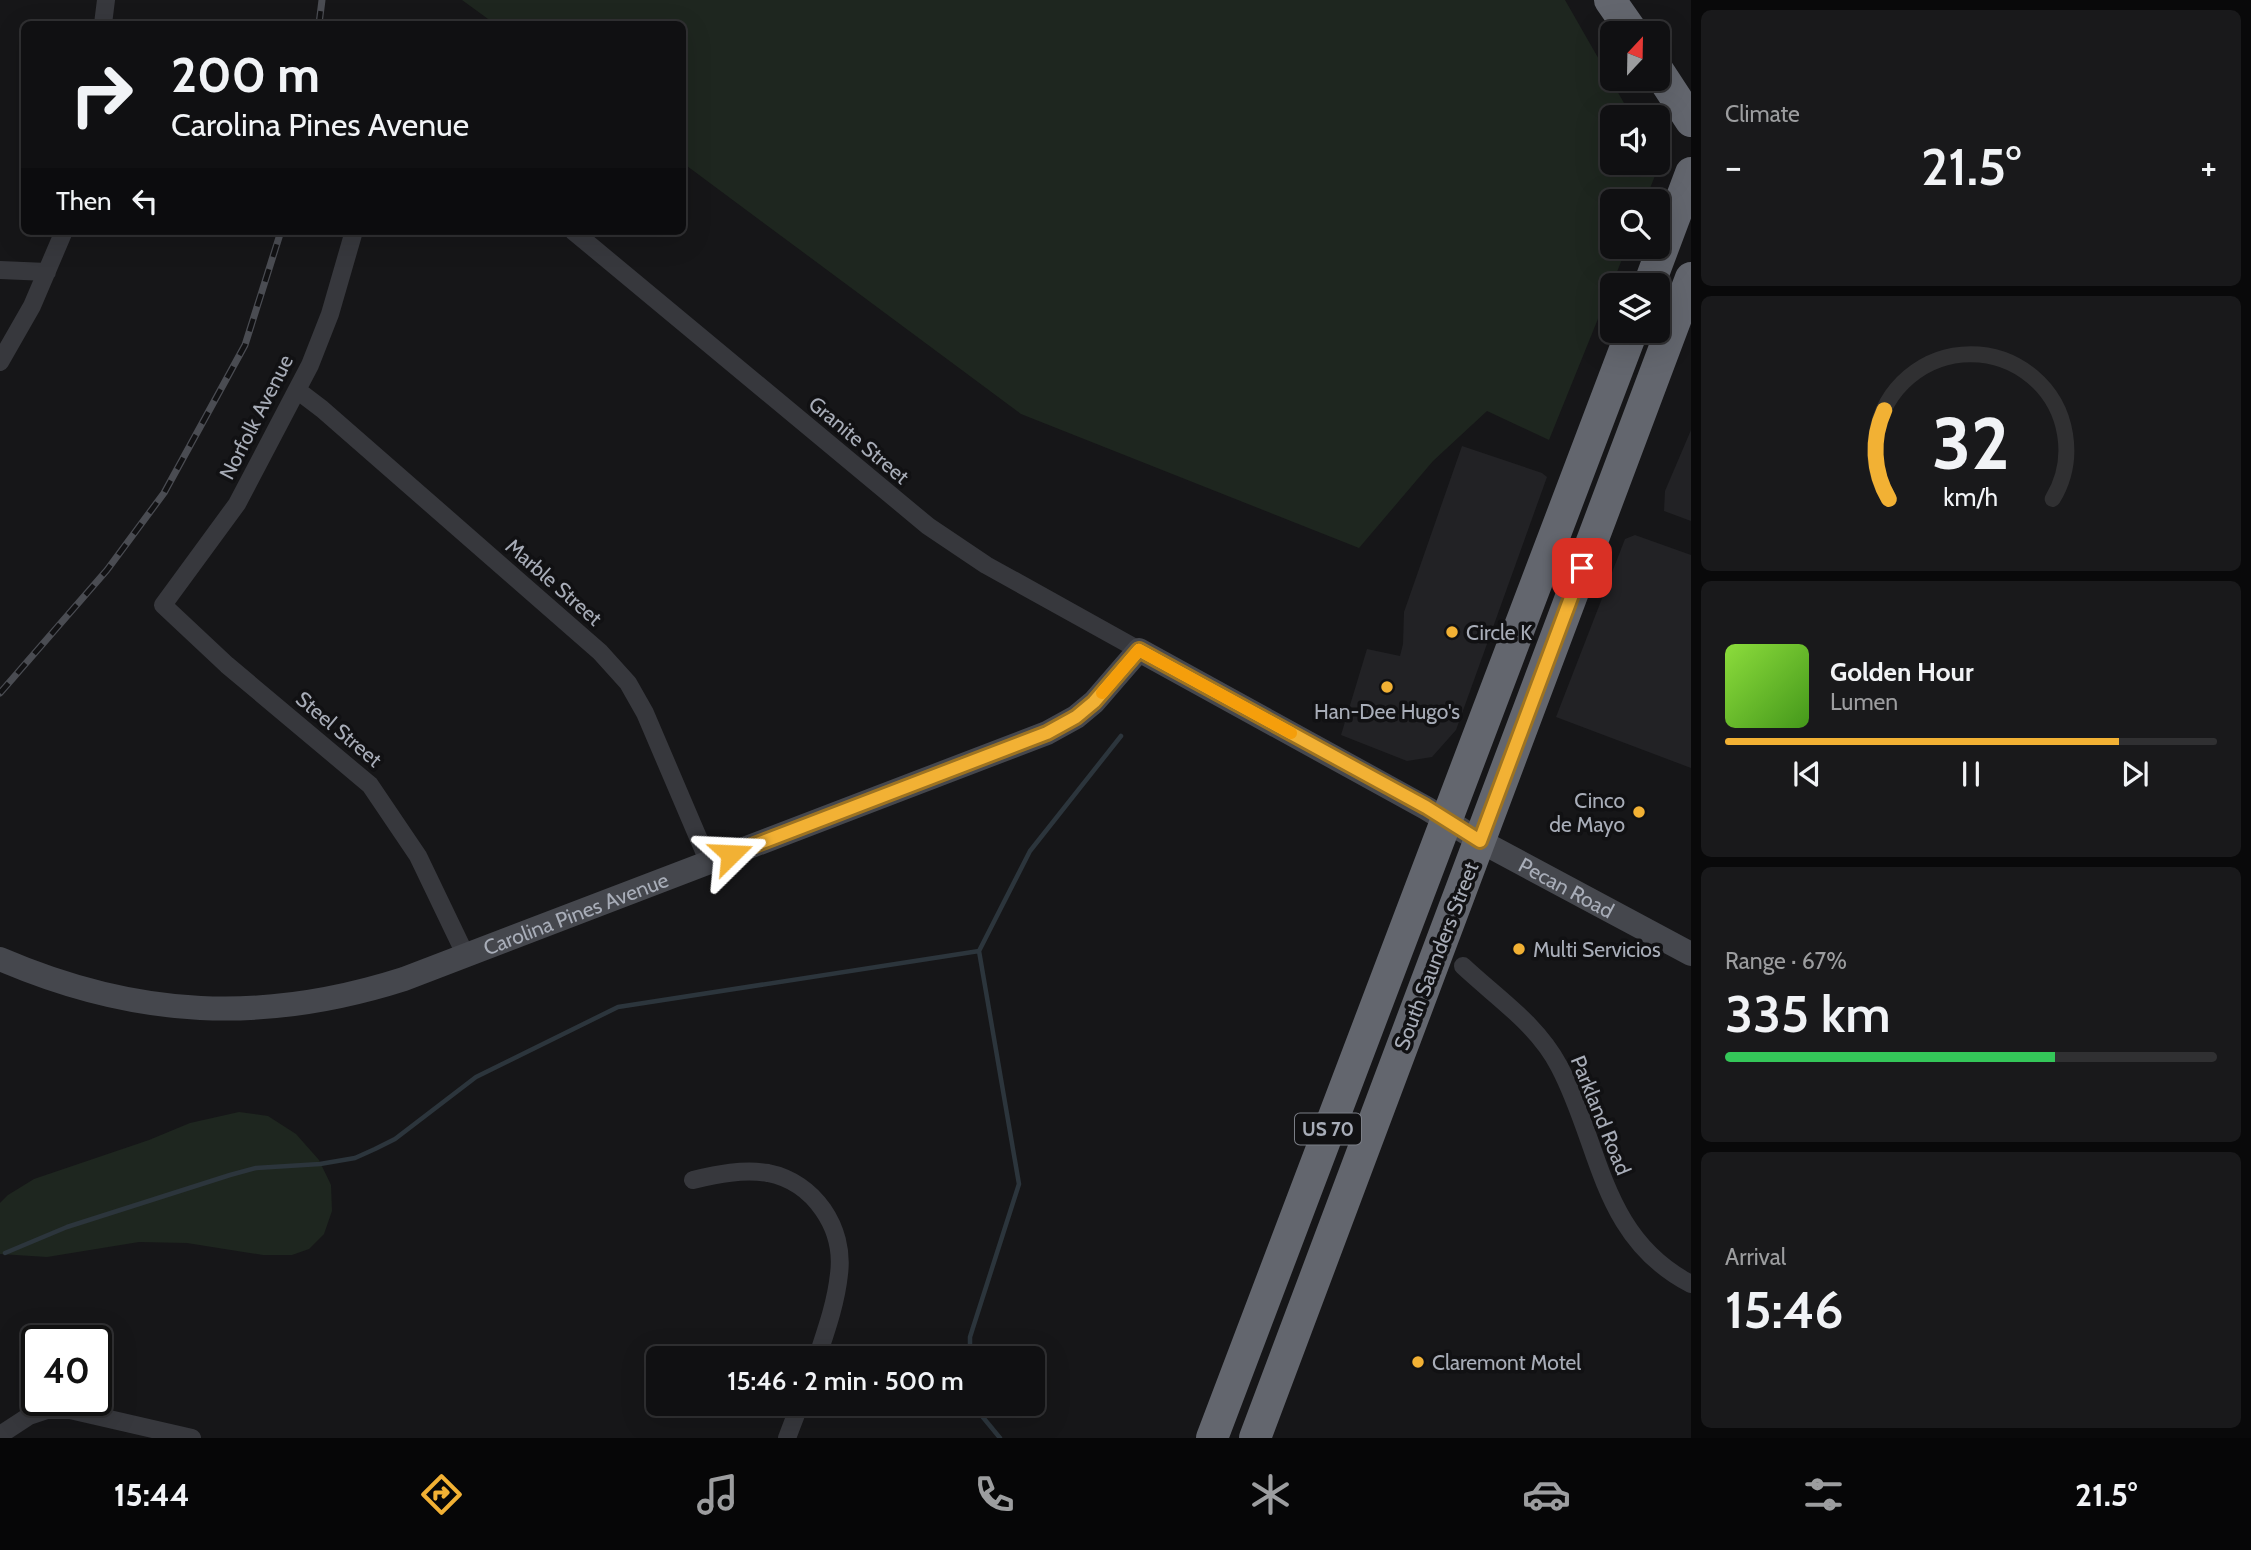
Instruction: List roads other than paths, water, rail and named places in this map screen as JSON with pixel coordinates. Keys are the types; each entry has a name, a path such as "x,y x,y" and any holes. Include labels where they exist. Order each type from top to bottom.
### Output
{"highway":[{"path":"1610,0 1625,21"},
{"path":"1670,89 1691,121"},
{"path":"1654,273 1691,173"},
{"name":"South Saunders Street","path":"1255,1438 1689,286"},
{"name":"South Saunders Street","path":"1212,1438 1627,343"}],"street":[{"path":"103,21 106,0"},
{"path":"0,362 33,306 62,235"},
{"name":"Norfolk Avenue","path":"163,605 237,504 310,365 330,314 353,235"},
{"name":"Granite Street","path":"578,235 928,526 986,565 1139,650"},
{"path":"0,270 47,272"},
{"name":"Marble Street","path":"297,390 600,652 628,683 645,713 709,863"},
{"name":"Steel Street","path":"163,605 227,665 370,785 418,856 466,956"},
{"path":"1139,650 1480,841"},
{"name":"Carolina Pines Avenue","path":"0,959 75,986 133,1001 176,1007 244,1009 344,997 466,956 626,892 709,863 1047,733 1076,717 1094,702 1139,650"},
{"name":"Pecan Road","path":"1480,841 1691,954"},
{"name":"Parkland Road","path":"1463,966 1514,1010 1549,1048 1572,1093 1604,1184 1621,1218 1652,1257 1691,1284"},
{"path":"693,1180 723,1173 768,1174 784,1178 803,1189 827,1214 839,1248 840,1273 820,1346"},
{"path":"0,1435 29,1416 47,1410 70,1410 191,1438"},
{"path":"787,1438 795,1416"}],"waterway":[{"path":"970,1346 970,1337 1019,1184 979,951 1030,851 1121,736"},
{"path":"5,1253 67,1227 230,1175 256,1168 320,1164 355,1158 395,1139 476,1077 618,1007 979,951"},
{"path":"982,1416 1000,1438"}],"railway":[{"path":"319,21 322,0"},
{"path":"0,693 107,570 164,493 245,345 280,235"}],"place":[{"name":"Circle K","path":"1452,632"},
{"name":"Han-Dee Hugo's","path":"1387,687"},
{"name":"Cinco de Mayo","path":"1639,812"},
{"name":"Multi Servicios","path":"1519,949"},
{"name":"Claremont Motel","path":"1418,1362"}]}
